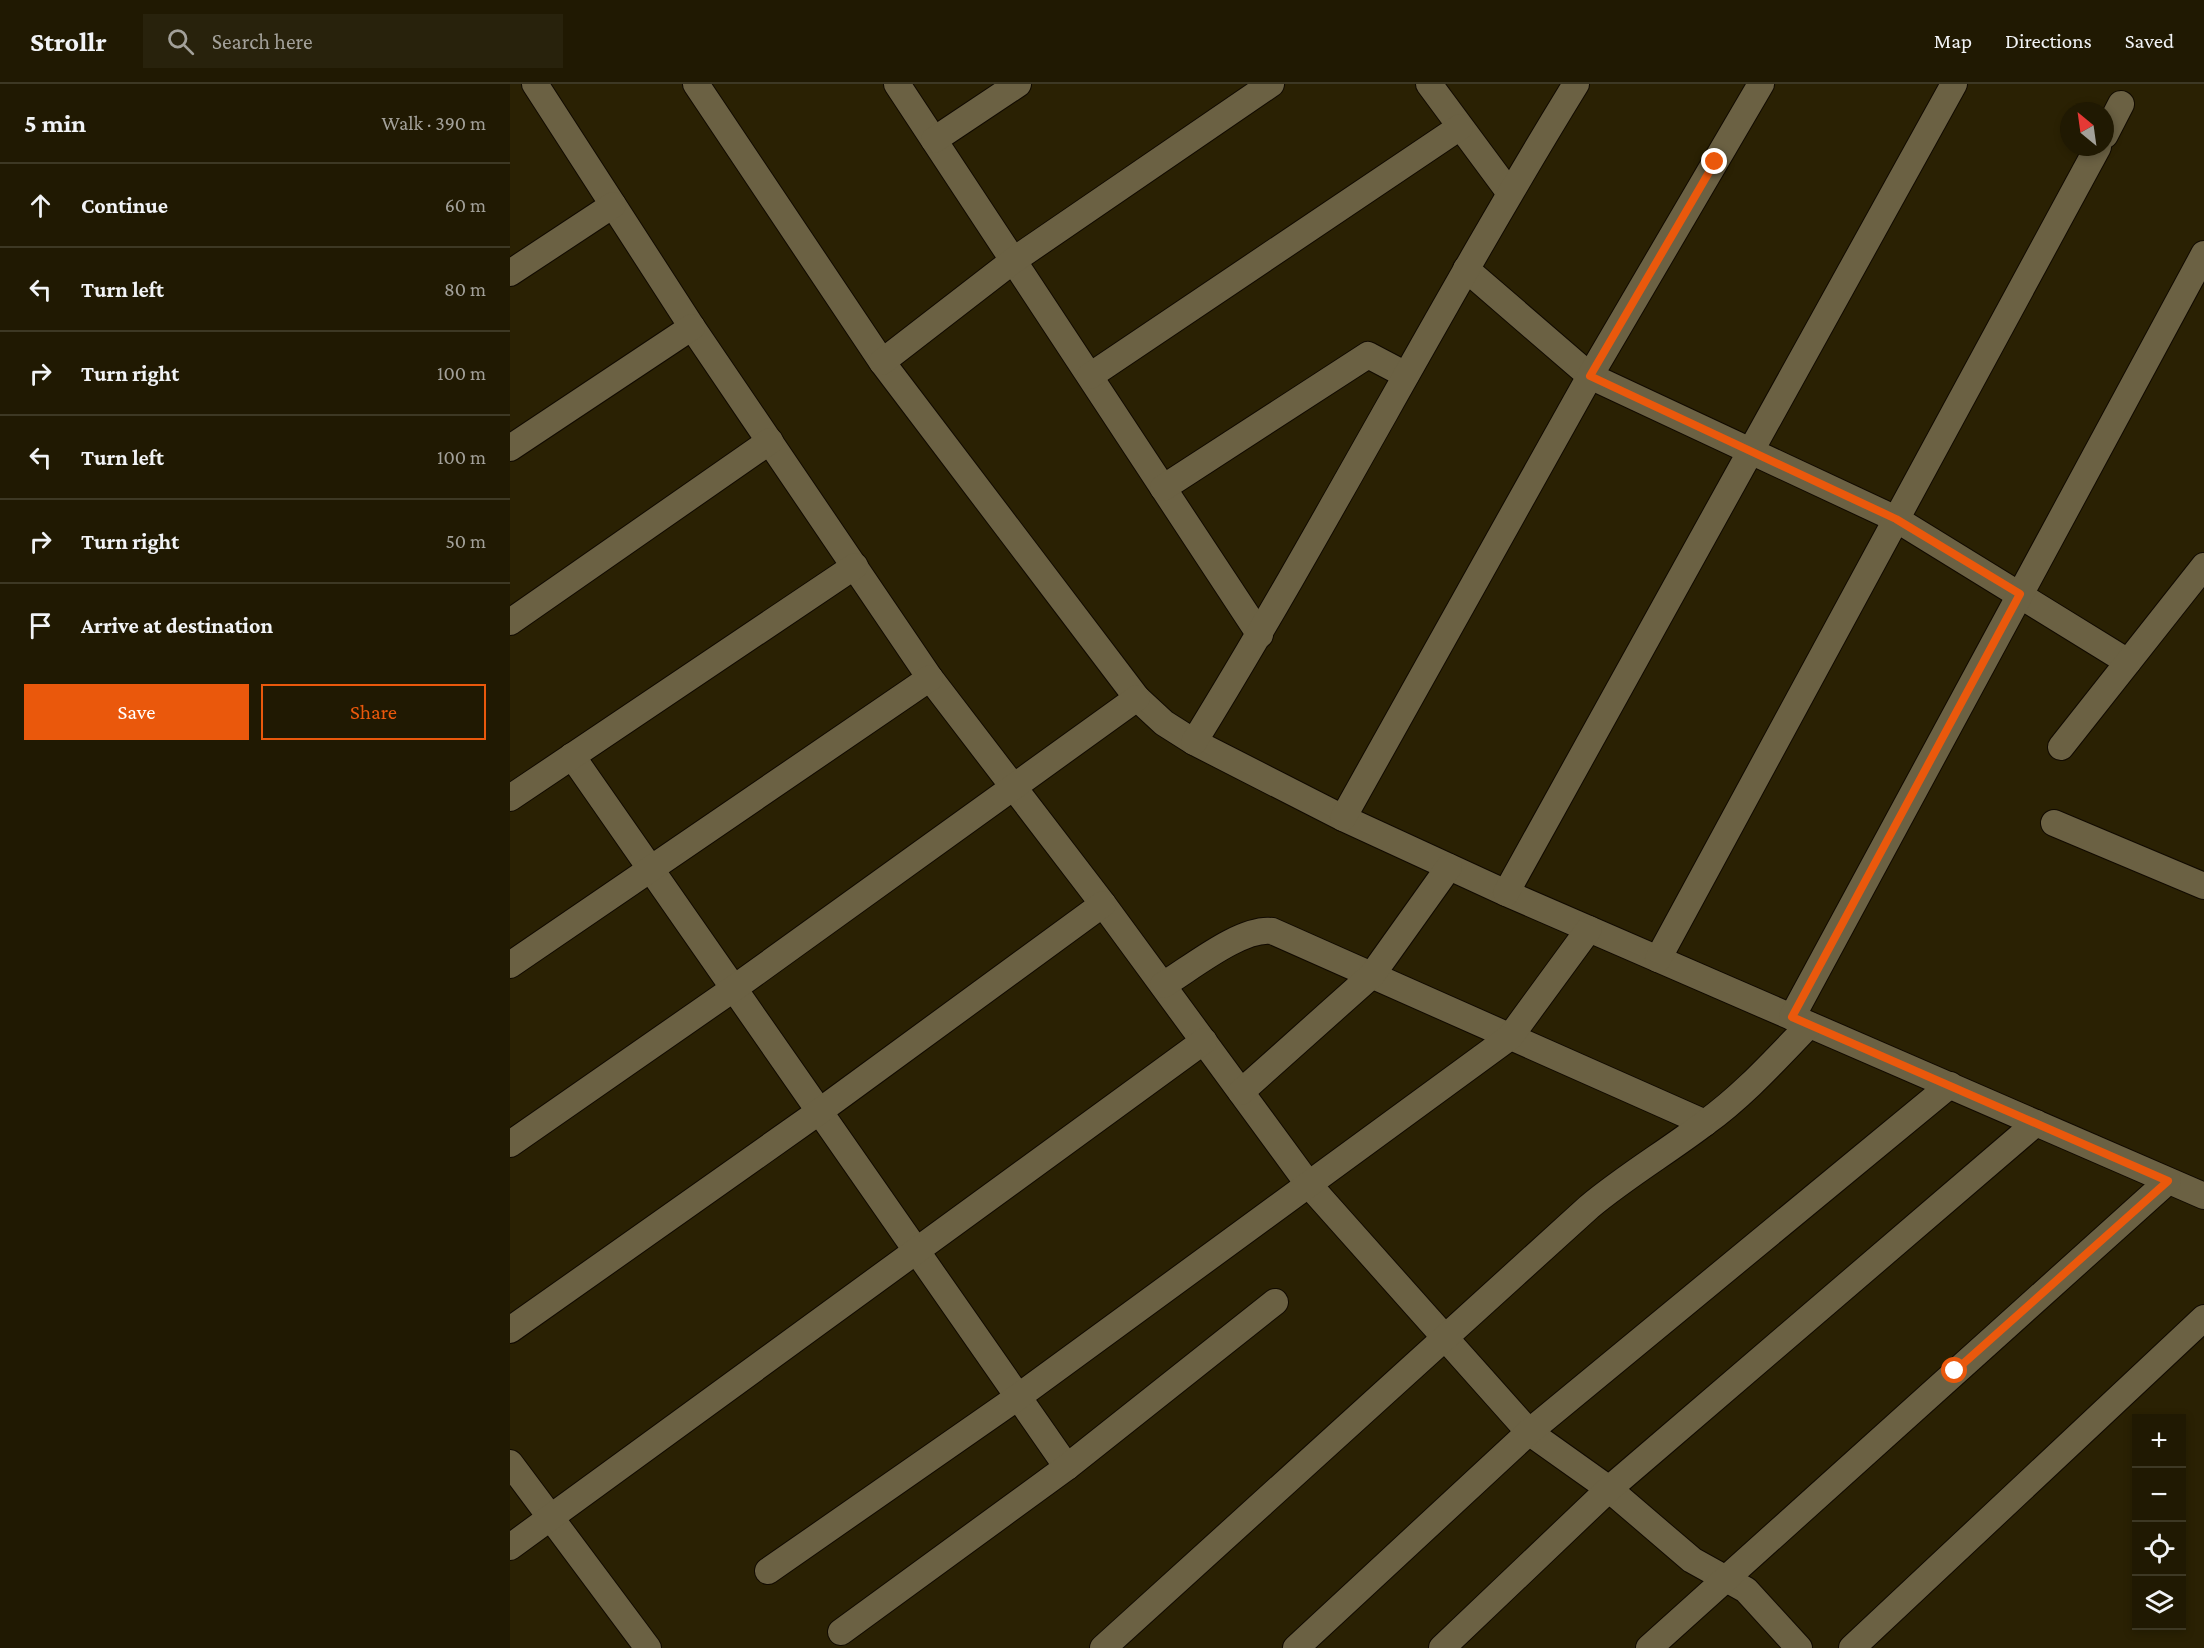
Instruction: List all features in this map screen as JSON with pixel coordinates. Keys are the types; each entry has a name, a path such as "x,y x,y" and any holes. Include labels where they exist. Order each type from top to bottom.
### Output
{"street":[{"path":"535,84 692,327 930,678 1103,904 1309,1185 1529,1432 1609,1489 1692,1560 1746,1590 1800,1648"},
{"path":"696,84 882,362 1137,698 1164,723 1194,742 1343,818 1506,893 2204,1196"},
{"path":"897,84 1260,635"},
{"path":"934,140 1018,84"},
{"path":"882,362 1014,260 1271,84"},
{"path":"1429,84 1509,192"},
{"path":"1194,742 1260,635 1509,192 1576,84"},
{"path":"1343,818 1590,376 1761,84"},
{"path":"1506,893 1954,84"},
{"path":"2114,118 2121,104"},
{"path":"1090,376 1460,127"},
{"path":"1658,959 2093,156"},
{"path":"510,273 613,205"},
{"path":"1103,1648 1610,1189 1705,1123 1745,1091 1800,1021 2020,594 2204,254"},
{"path":"1466,269 1590,376 1896,519 2128,662"},
{"path":"510,448 692,327"},
{"path":"1163,488 1368,355 1406,375"},
{"path":"510,622 770,441"},
{"path":"514,785 572,756 855,566"},
{"path":"2061,747 2204,566"},
{"path":"510,965 930,678"},
{"path":"510,1144 733,989 1137,698"},
{"path":"572,756 1067,1467"},
{"path":"2054,823 2204,886"},
{"path":"1241,1092 1372,975 1449,867"},
{"path":"510,1330 820,1111 1103,904"},
{"path":"768,1571 1018,1397 1510,1037 1589,929"},
{"path":"1163,985 1238,939 1263,930 1272,931 1705,1123"},
{"path":"510,1547 1204,1041"},
{"path":"1296,1648 1529,1432 1950,1085"},
{"path":"1442,1648 1609,1489 2036,1123"},
{"path":"1649,1648 1725,1577 2168,1181"},
{"path":"841,1632 1067,1467 1275,1302"},
{"path":"1852,1648 2204,1318"},
{"path":"510,1463 648,1648"}],"route":[{"path":"1715,162 1590,376 1896,519 2020,594 1792,1017 2168,1181 1955,1371"}]}
